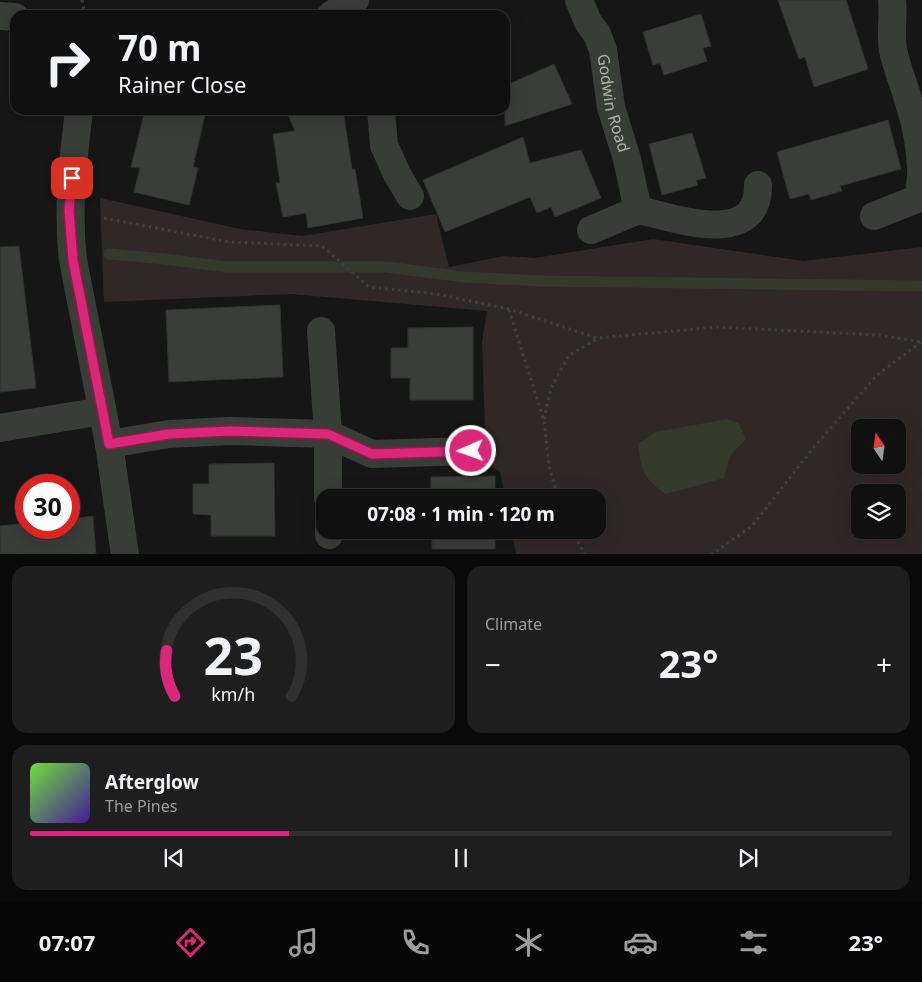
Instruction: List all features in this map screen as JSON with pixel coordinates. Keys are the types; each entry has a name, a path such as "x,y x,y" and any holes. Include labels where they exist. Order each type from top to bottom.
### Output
{"street":[{"path":"339,10 356,0"},
{"name":"Godwin Road","path":"579,0 588,22 597,34 603,50 611,107 627,159 638,210"},
{"path":"874,216 920,199 921,168 917,134 893,48 891,28 892,0"},
{"path":"79,115 69,211 73,260 109,444 125,554"},
{"path":"381,115 384,145 397,174 410,196"},
{"path":"591,230 638,210 708,225 724,224 742,219 756,203 758,185"},
{"path":"321,331 328,434 328,489"},
{"path":"0,428 102,411"},
{"path":"109,444 169,434 222,432 328,434 372,454 471,451"}],"path":[{"path":"69,211 229,242 322,246 370,287 436,294 509,309 597,338 717,327 878,336 922,342"},
{"path":"509,309 544,421 549,466 555,489"},
{"path":"544,421 551,388 569,355 597,338"},
{"path":"711,554 752,526 814,447 877,374 922,342"},
{"path":"577,539 585,554"}],"shaded area":[{"path":"100,198 240,229 303,236 436,214 449,267 504,256 535,258 653,239 804,261 922,247 922,554 516,554 513,539 606,539 606,489 503,489 500,472 486,462 482,342 487,311 291,294 104,302"},
{"path":"728,419 738,423 746,439 730,456 724,478 666,494 648,479 642,468 638,444 655,432"}],"building":[{"path":"778,0 846,0 868,69 814,87 805,57 799,59"},
{"path":"701,14 711,46 703,48 707,61 664,75 660,63 653,65 643,32"},
{"path":"554,64 572,104 505,126 505,115 510,115 510,84"},
{"path":"144,115 205,115 193,167 198,168 189,205 134,192 140,168 131,167"},
{"path":"288,115 344,115 352,169 355,169 363,218 308,228 306,213 283,217 276,183 280,183 273,134 295,131"},
{"path":"888,120 901,169 840,186 842,191 811,200 809,194 790,199 777,152"},
{"path":"692,133 706,178 696,180 698,185 662,195 649,144"},
{"path":"523,137 530,163 581,150 601,198 555,217 551,207 537,213 530,197 445,232 423,180"},
{"path":"19,246 36,388 0,392 0,247"},
{"path":"280,305 283,377 169,382 166,310"},
{"path":"473,327 473,400 410,400 410,378 391,378 391,348 408,348 408,328"},
{"path":"274,463 275,536 211,536 211,515 193,514 193,484 209,484 209,464"},
{"path":"495,476 495,489 431,489 431,477"},
{"path":"93,516 96,554 0,554 0,526 15,524 15,539 80,539 80,518"},
{"path":"432,539 495,539 495,549 432,549"}],"waterway":[{"path":"109,254 227,267 387,267 464,277 541,281 922,286"}],"route":[{"path":"72,178 69,211 73,260 109,444 169,434 230,431 328,434 372,454 471,451"}]}
